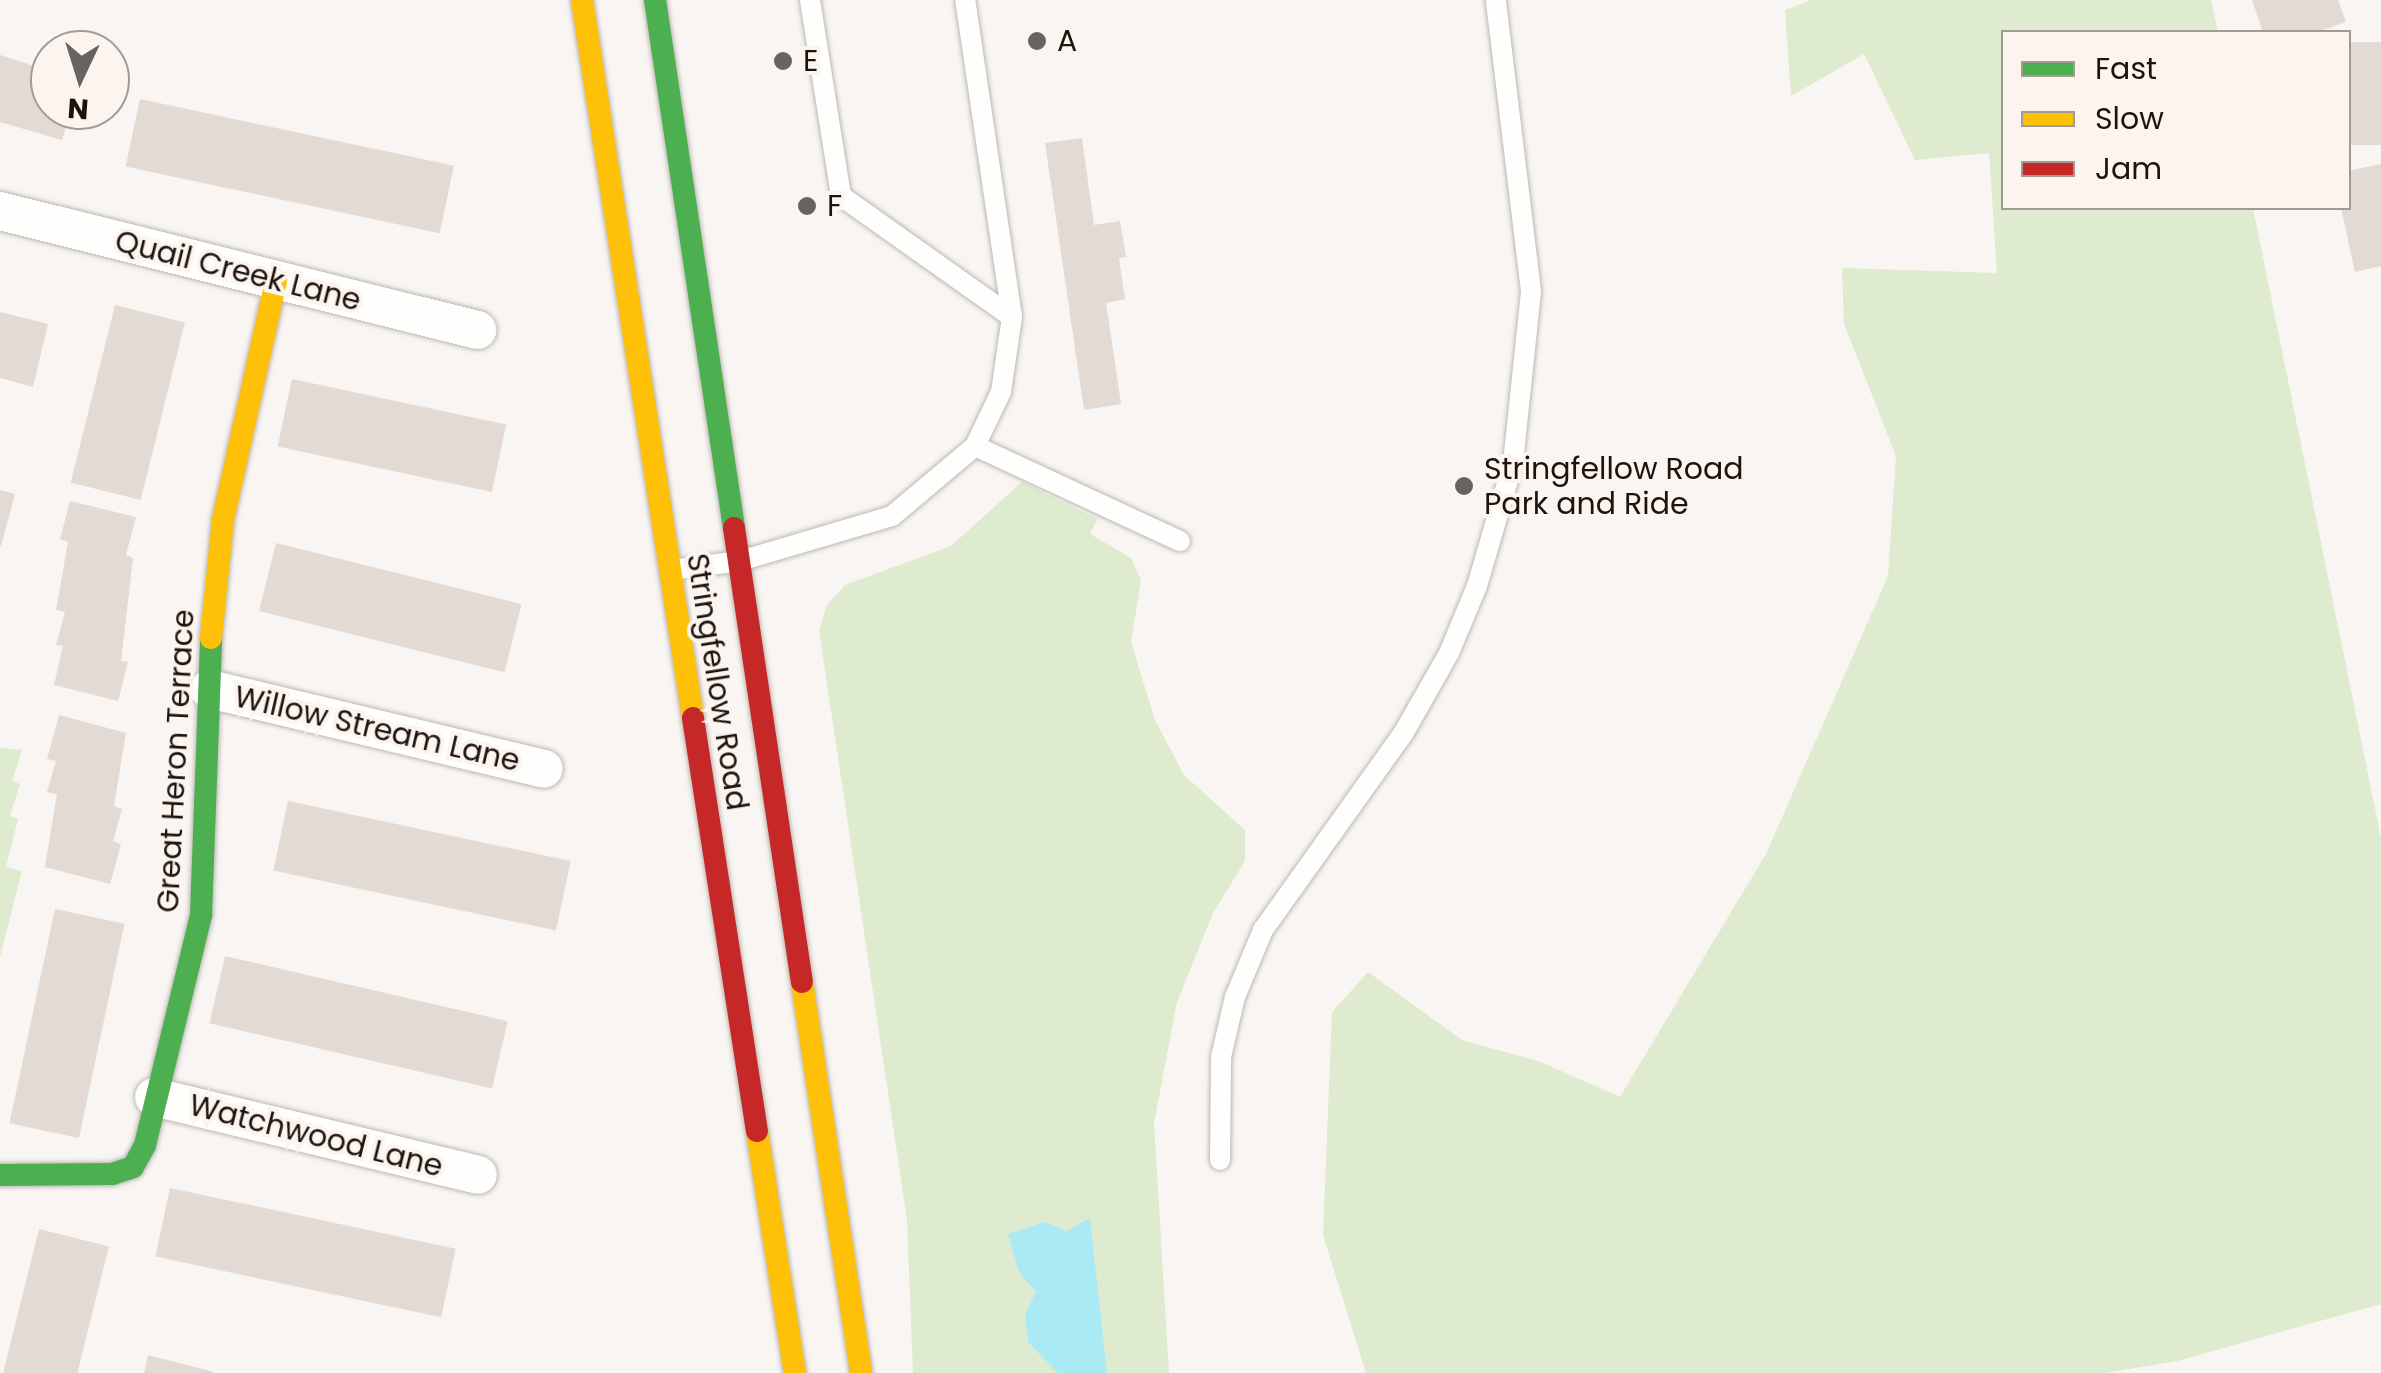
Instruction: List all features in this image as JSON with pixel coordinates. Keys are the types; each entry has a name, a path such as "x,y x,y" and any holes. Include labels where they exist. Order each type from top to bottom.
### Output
{"main road":[{"name":"Stringfellow Road","path":"582,0 795,1373"},
{"name":"Stringfellow Road","path":"655,0 861,1373"},
{"name":"Great Heron Terrace","path":"0,1175 84,1177 133,1167 201,914 209,689 224,520 276,280"}],"street":[{"name":"Quail Creek Lane","path":"0,211 477,330"},
{"name":"Willow Stream Lane","path":"209,689 544,769"},
{"name":"Watchwood Lane","path":"154,1096 478,1175"}],"lane":[{"path":"810,0 840,196 1012,317"},
{"path":"670,570 740,561 892,516 975,446 1001,392 1012,317 964,0"},
{"path":"1220,1160 1221,1056 1235,997 1263,930 1403,734 1449,653 1477,586 1513,463 1531,291 1496,0"},
{"path":"975,446 1180,540"}],"green space":[{"path":"1811,0 2211,0 2218,30 2001,30 2001,210 2253,210 2381,838 2381,1304 2177,1361 2105,1373 1366,1373 1323,1235 1332,1012 1368,972 1462,1040 1541,1062 1620,1097 1766,854 1888,576 1896,456 1844,324 1842,268 1997,273 1989,153 1915,160 1864,54 1791,96 1785,10"},
{"path":"1022,482 1097,519 1090,534 1131,558 1141,580 1131,642 1155,720 1184,775 1245,830 1245,861 1213,913 1177,1002 1154,1123 1169,1373 913,1373 907,1220 819,630 827,605 845,585 951,546"},
{"path":"0,748 22,750 12,781 20,784 10,816 18,819 6,867 22,871 0,957"}],"water":[{"path":"1090,1218 1107,1373 1058,1373 1028,1342 1025,1314 1036,1292 1019,1272 1008,1234 1045,1222 1066,1231"}],"building":[{"path":"2252,0 2338,0 2346,22 2323,30 2262,30"},
{"path":"2351,42 2381,42 2381,145 2351,145"},
{"path":"0,55 30,65 30,130 65,130 62,140 0,122"},
{"path":"140,99 454,166 440,233 126,166"},
{"path":"1082,138 1094,225 1120,221 1126,257 1119,258 1125,299 1106,303 1121,404 1084,410 1045,143"},
{"path":"2381,164 2381,266 2355,272 2341,210 2351,210 2351,170"},
{"path":"115,305 185,322 141,500 71,483"},
{"path":"0,312 48,324 33,387 0,378"},
{"path":"292,379 506,425 492,492 278,446"},
{"path":"0,490 15,494 1,546 0,546"},
{"path":"70,501 136,517 126,555 133,558 121,661 128,662 118,701 54,685 63,646 56,645 65,612 56,610 68,542 60,539"},
{"path":"276,543 521,604 505,672 259,611"},
{"path":"59,715 126,733 114,806 122,809 113,841 121,844 110,884 45,867 57,794 47,792 56,761 47,759"},
{"path":"288,801 571,861 556,931 273,870"},
{"path":"55,909 124,924 79,1138 9,1123"},
{"path":"225,956 508,1021 492,1088 209,1023"},
{"path":"170,1188 456,1249 441,1317 155,1256"},
{"path":"39,1229 109,1246 77,1373 3,1373"},
{"path":"148,1355 214,1372 144,1373"}],"traffic: fast":[{"path":"655,0 734,528"},
{"path":"0,1175 112,1174 133,1167 145,1145 201,915 211,638"}],"traffic: slow":[{"path":"582,0 693,718"},
{"path":"211,638 223,520 276,280"},
{"path":"802,982 861,1373"},
{"path":"757,1131 795,1373"}],"traffic: jam":[{"path":"734,528 802,982"},
{"path":"693,718 757,1131"}],"place":[{"name":"A","path":"1037,41"},
{"name":"E","path":"783,61"},
{"name":"F","path":"807,206"},
{"name":"Stringfellow Road Park and Ride","path":"1464,486"}]}
